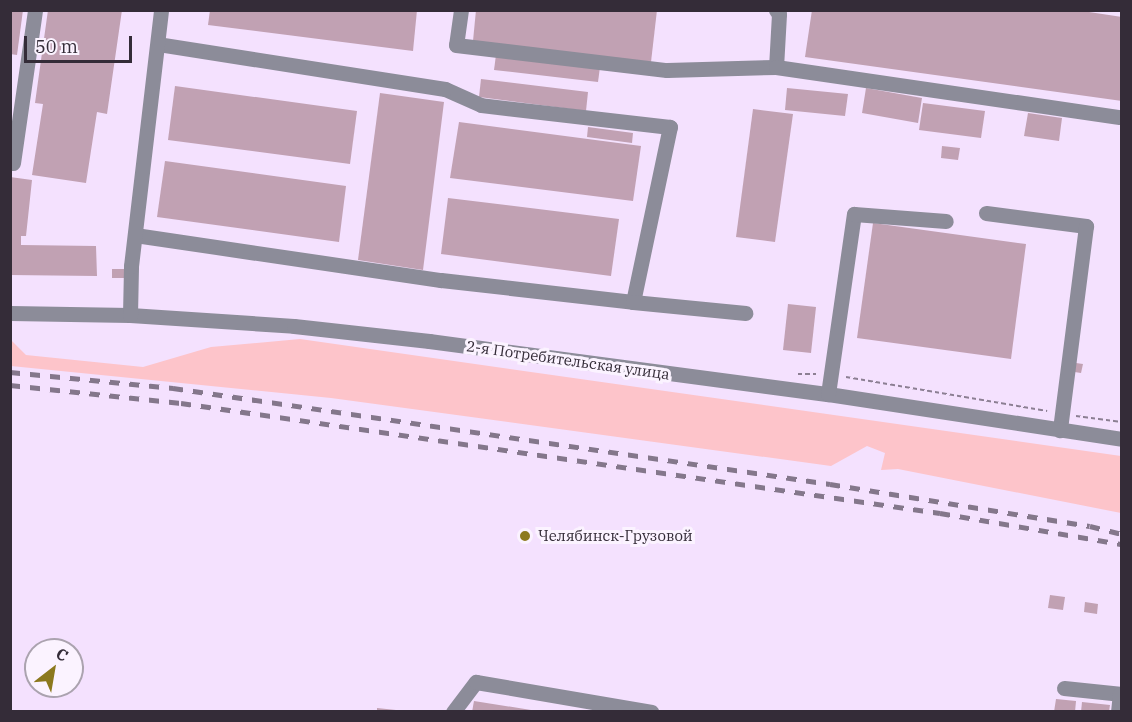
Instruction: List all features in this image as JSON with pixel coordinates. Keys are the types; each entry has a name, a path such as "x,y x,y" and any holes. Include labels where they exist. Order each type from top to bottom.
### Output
{"street":[{"path":"13,163 34,10"},
{"path":"130,315 135,236 159,44 161,10"},
{"path":"460,10 456,45 667,70 776,67 1119,117"},
{"path":"776,10 778,14 776,67"},
{"path":"159,44 445,89 480,105 670,127 633,302"},
{"path":"986,213 1086,226 1060,430"},
{"path":"828,394 854,214 946,221"},
{"path":"135,236 441,280 745,313"},
{"name":"2-я Потребительская улица","path":"10,313 130,315 294,326 418,340 828,394 1122,440"},
{"path":"453,711 476,681 651,711"},
{"path":"1064,688 1121,694 1118,711"}],"shaded area":[{"path":"300,339 1121,456 1121,513 898,469 881,470 885,453 867,446 831,466 331,398 11,366 11,340 26,355 143,367 211,347"}],"building":[{"path":"10,10 23,10 17,55 10,54"},
{"path":"48,10 122,10 107,114 97,112 86,183 32,175 43,104 35,103"},
{"path":"210,10 417,10 413,51 208,25"},
{"path":"476,10 657,10 651,62 473,41"},
{"path":"812,10 1076,10 1122,17 1122,101 805,57"},
{"path":"496,55 600,67 598,82 494,70"},
{"path":"481,79 588,92 586,111 479,97"},
{"path":"175,86 357,111 350,164 168,140"},
{"path":"787,88 848,94 845,116 785,110"},
{"path":"866,88 922,98 918,123 862,113"},
{"path":"380,93 444,102 423,270 358,260"},
{"path":"923,103 985,111 981,138 919,130"},
{"path":"753,109 793,114 775,242 736,237"},
{"path":"1028,113 1062,118 1059,141 1024,136"},
{"path":"459,122 641,146 633,201 450,178"},
{"path":"588,127 633,133 632,143 587,137"},
{"path":"942,146 960,148 958,160 941,158"},
{"path":"165,161 346,186 339,242 157,217"},
{"path":"10,177 32,180 26,236 21,236 21,245 96,246 97,276 10,275"},
{"path":"448,198 619,219 611,276 441,254"},
{"path":"873,223 1026,244 1011,359 857,338"},
{"path":"112,269 124,269 124,278 112,278"},
{"path":"788,304 816,307 811,353 783,350"},
{"path":"1069,362 1083,364 1081,373 1068,371"},
{"path":"1050,595 1065,597 1063,610 1048,608"},
{"path":"1085,602 1098,604 1097,614 1084,612"},
{"path":"1056,699 1076,701 1075,712 1054,712"},
{"path":"474,701 531,710 531,712 472,712"},
{"path":"1082,702 1110,705 1109,712 1081,712"},
{"path":"377,708 396,710 396,712 377,712"}],"railway":[{"path":"10,372 173,388 830,484 1090,526 1122,534"},
{"path":"10,385 181,403 940,513 1122,544"}],"place":[{"name":"Челябинск-Грузовой","path":"525,536"}]}
